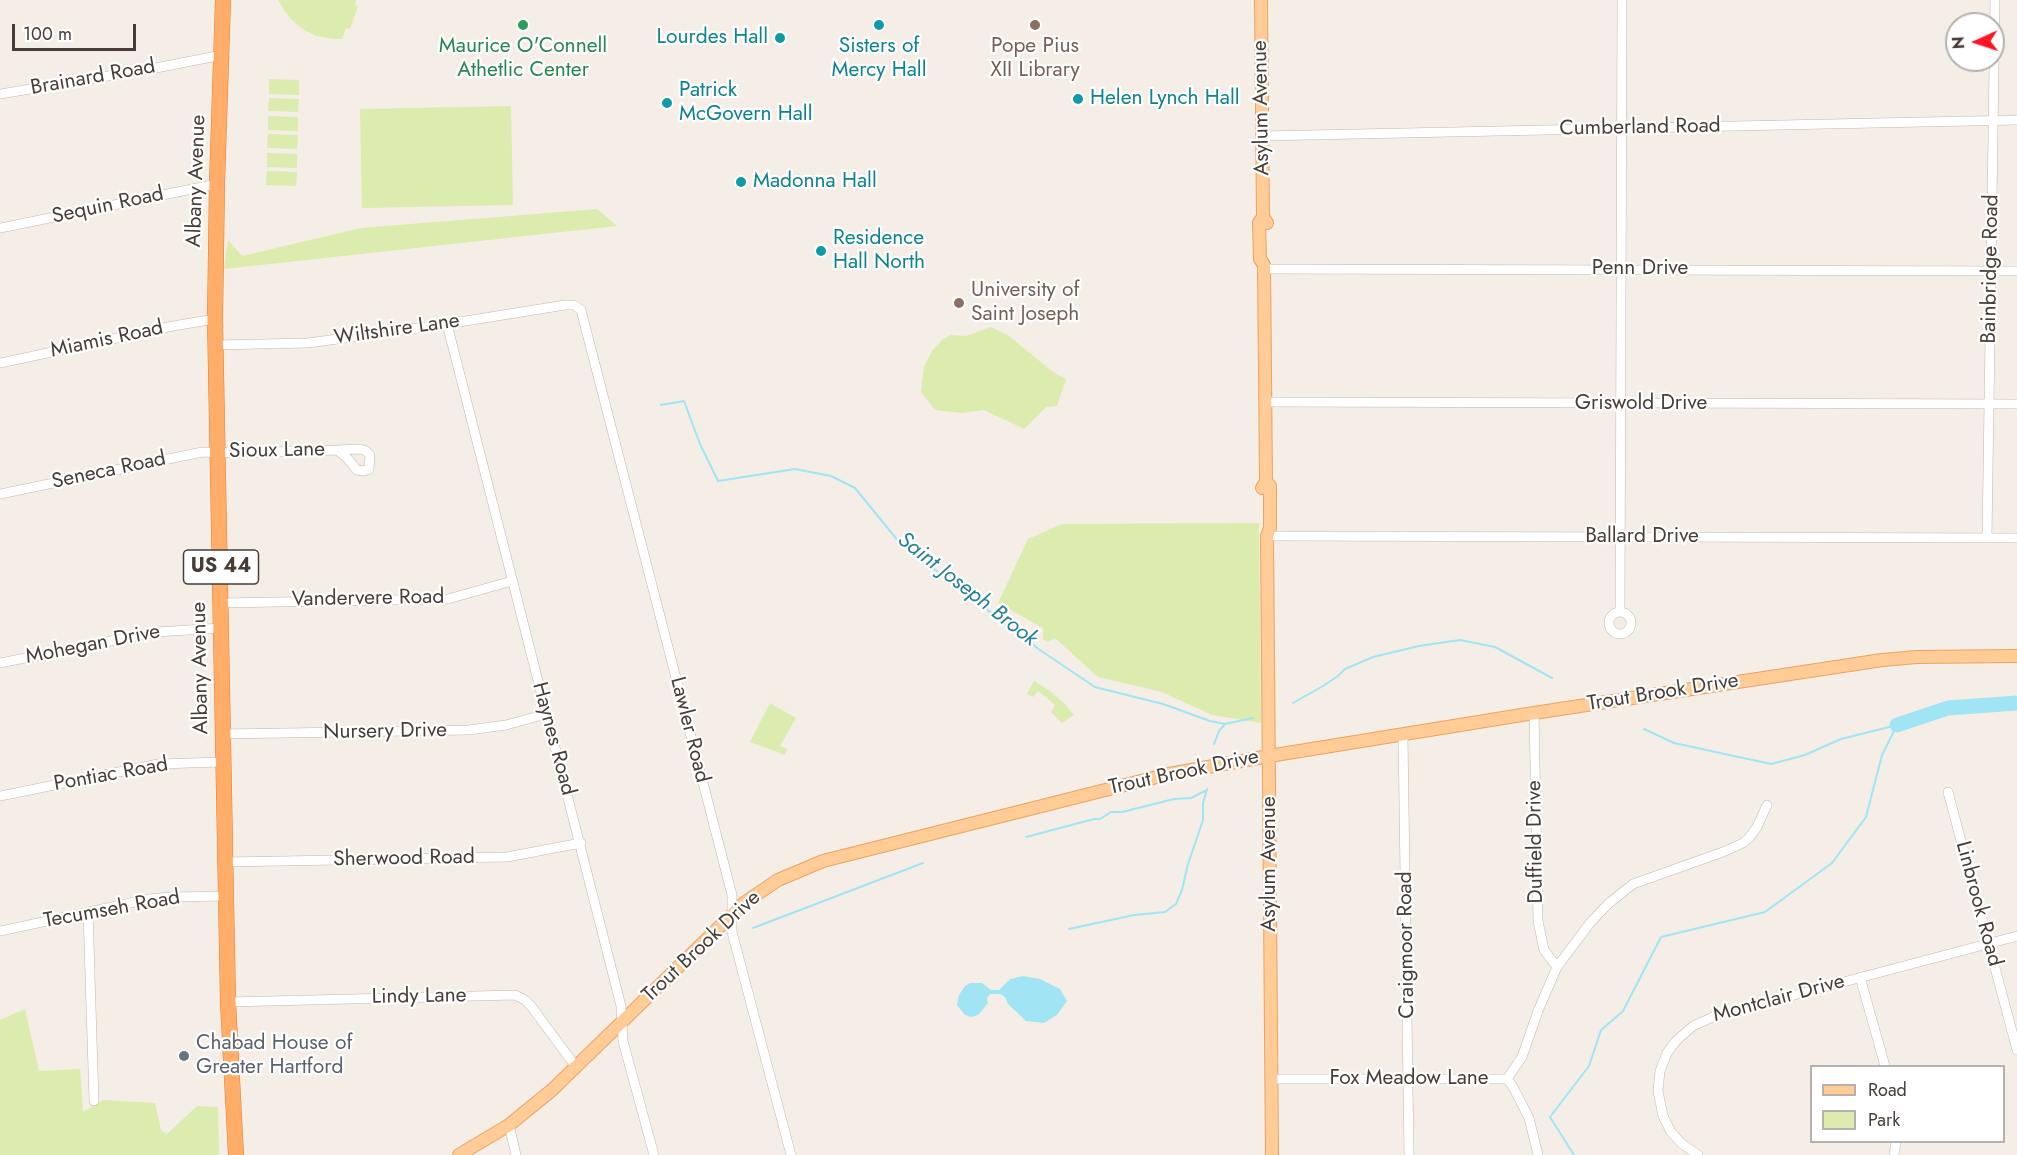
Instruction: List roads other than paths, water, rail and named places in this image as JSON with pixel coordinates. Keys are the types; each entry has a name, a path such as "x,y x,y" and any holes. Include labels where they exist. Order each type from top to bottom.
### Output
{"highway":[{"name":"Albany Avenue","path":"223,0 214,319 228,1002 236,1155"}],"main road":[{"name":"Asylum Avenue","path":"1261,0 1263,217 1259,223 1260,259 1264,267 1266,481 1262,487 1262,497 1263,528 1267,536 1272,1155"},
{"name":"Trout Brook Drive","path":"459,1155 509,1125 552,1090 744,903 778,880 823,861 1169,774 1269,756 1534,712 1891,659 2017,656"}],"street":[{"path":"1620,612 1622,0"},
{"name":"Bainbridge Road","path":"1988,537 1995,0"},
{"name":"Brainard Road","path":"0,94 222,55"},
{"name":"Cumberland Road","path":"1263,135 2017,120"},
{"name":"Sequin Road","path":"0,228 217,184"},
{"name":"Penn Drive","path":"1264,267 2017,271"},
{"name":"Wiltshire Lane","path":"215,345 308,343 565,305 578,307"},
{"name":"Lawler Road","path":"578,307 583,315 732,895 732,932 791,1155"},
{"name":"Miamis Road","path":"0,363 214,319"},
{"name":"Haynes Road","path":"447,324 581,843 621,1005 623,1041 654,1155"},
{"name":"Griswold Drive","path":"1265,402 2017,404"},
{"name":"Sioux Lane","path":"218,452 337,450"},
{"name":"Seneca Road","path":"0,494 196,453 218,452"},
{"name":"Ballard Drive","path":"1267,536 2017,537"},
{"name":"Vandervere Road","path":"221,603 448,599 512,581"},
{"name":"Mohegan Drive","path":"0,663 156,632 221,628"},
{"name":"Duffield Drive","path":"1534,712 1538,921 1544,950 1557,967"},
{"name":"Nursery Drive","path":"223,734 469,730 506,725 546,714"},
{"name":"Craigmoor Road","path":"1403,735 1409,1155"},
{"name":"Pontiac Road","path":"0,796 158,764 223,762"},
{"name":"Linbrook Road","path":"1948,792 2017,1050"},
{"name":"Fox Meadow Lane","path":"1271,1079 1507,1079 1522,1057 1557,967 1590,923 1624,890 1642,880 1743,843 1757,827 1767,805"},
{"name":"Sherwood Road","path":"225,862 507,857 581,843"},
{"name":"Tecumseh Road","path":"0,931 160,898 226,896"},
{"path":"88,912 94,1101"},
{"name":"Montclair Drive","path":"1698,1155 1681,1143 1671,1132 1663,1116 1658,1083 1662,1065 1676,1041 1693,1026 1715,1016 2017,936"},
{"path":"1860,977 1885,1065"},
{"name":"Lindy Lane","path":"228,1002 516,995 531,1006 576,1067"},
{"path":"1507,1079 1529,1118 1538,1155"},
{"path":"509,1125 516,1155"}],"water":[{"path":"1023,976 1040,979 1060,989 1067,1001 1057,1015 1044,1023 1026,1021 1000,994 990,994 984,1008 978,1015 971,1017 965,1015 957,1005 959,995 970,983 982,983 991,990 999,990 1010,979"}],"waterway":[{"name":"Saint Joseph Brook","path":"661,405 684,401 700,444 718,481 795,469 831,476 855,488 899,542 1040,650 1095,687 1163,704 1225,724 1253,718"},
{"path":"1293,703 1323,686 1345,669 1373,657 1419,646 1460,640 1495,647 1552,678"},
{"path":"1897,725 1948,708 2017,703"},
{"path":"1214,744 1219,731 1225,724"},
{"path":"1644,729 1674,743 1771,764 1805,755 1841,739 1897,725"},
{"path":"1574,1155 1550,1117 1589,1066 1601,1030 1623,1011 1661,937 1765,912 1832,863 1866,817 1882,755 1897,725"},
{"path":"1069,929 1134,915 1165,912 1176,904 1203,820 1203,803 1207,789"},
{"path":"1026,837 1100,819 1111,812 1122,812 1174,799 1191,798 1205,791"},
{"path":"753,928 923,863"}],"place":[{"name":"Maurice O'Connell Athetlic Center","path":"523,25"},
{"name":"Sisters of Mercy Hall","path":"879,25"},
{"name":"Pope Pius XII Library","path":"1035,25"},
{"name":"Lourdes Hall","path":"780,38"},
{"name":"Helen Lynch Hall","path":"1078,99"},
{"name":"Patrick McGovern Hall","path":"667,103"},
{"name":"Madonna Hall","path":"741,182"},
{"name":"Residence Hall North","path":"821,251"},
{"name":"University of Saint Joseph","path":"959,303"},
{"name":"Chabad House of Greater Hartford","path":"184,1056"}]}
